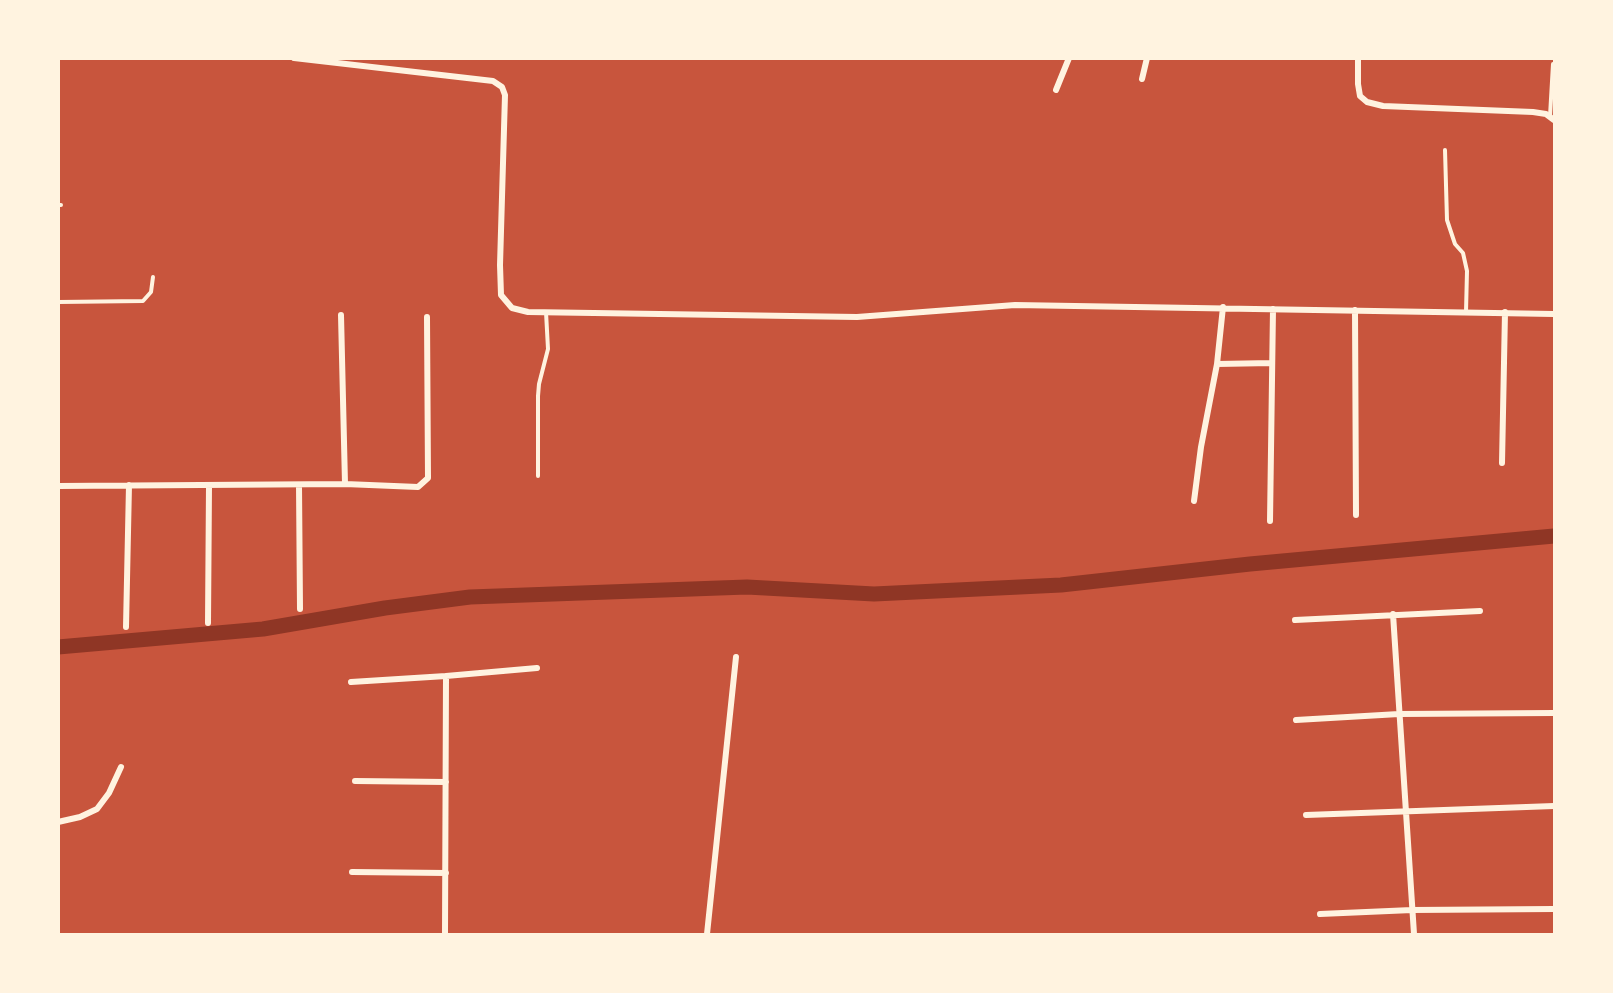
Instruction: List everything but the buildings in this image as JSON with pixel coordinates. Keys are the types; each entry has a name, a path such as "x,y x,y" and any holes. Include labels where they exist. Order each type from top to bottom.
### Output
{"street":[{"path":"294,58 493,81 502,87 505,104 501,295 512,308 528,312 857,317 1015,305 1554,314"},
{"path":"1056,90 1069,58"},
{"path":"1142,79 1147,58"},
{"path":"1358,58 1360,96 1367,102 1383,106 1533,112 1552,118"},
{"path":"1194,501 1201,447 1217,364 1222,308"},
{"path":"1270,521 1273,309"},
{"path":"1355,310 1356,515"},
{"path":"1502,463 1505,312"},
{"path":"341,315 345,484"},
{"path":"58,486 345,484 418,487 428,478 427,317"},
{"path":"1217,364 1272,363"},
{"path":"126,627 129,485"},
{"path":"299,485 300,609"},
{"path":"208,623 209,486"},
{"path":"1295,620 1480,611"},
{"path":"1393,614 1414,934"},
{"path":"707,934 736,657"},
{"path":"351,682 537,668"},
{"path":"445,934 446,676"},
{"path":"1296,720 1399,714 1554,713"},
{"path":"58,822 80,817 97,809 110,793 121,767"},
{"path":"355,781 446,782"},
{"path":"1306,814 1554,806"},
{"path":"352,872 446,873"},
{"path":"1320,914 1412,910 1554,909"}],"lane":[{"path":"1552,64 1552,118"},
{"path":"1445,150 1447,220 1455,244 1463,253 1467,271 1466,312"},
{"path":"58,302 143,301 151,292 153,278"},
{"path":"538,476 538,396 548,349 546,312"}],"waterway":[{"path":"58,647 263,629 385,608 470,597 747,587 874,594 1061,585 1250,564 1554,536"}]}
